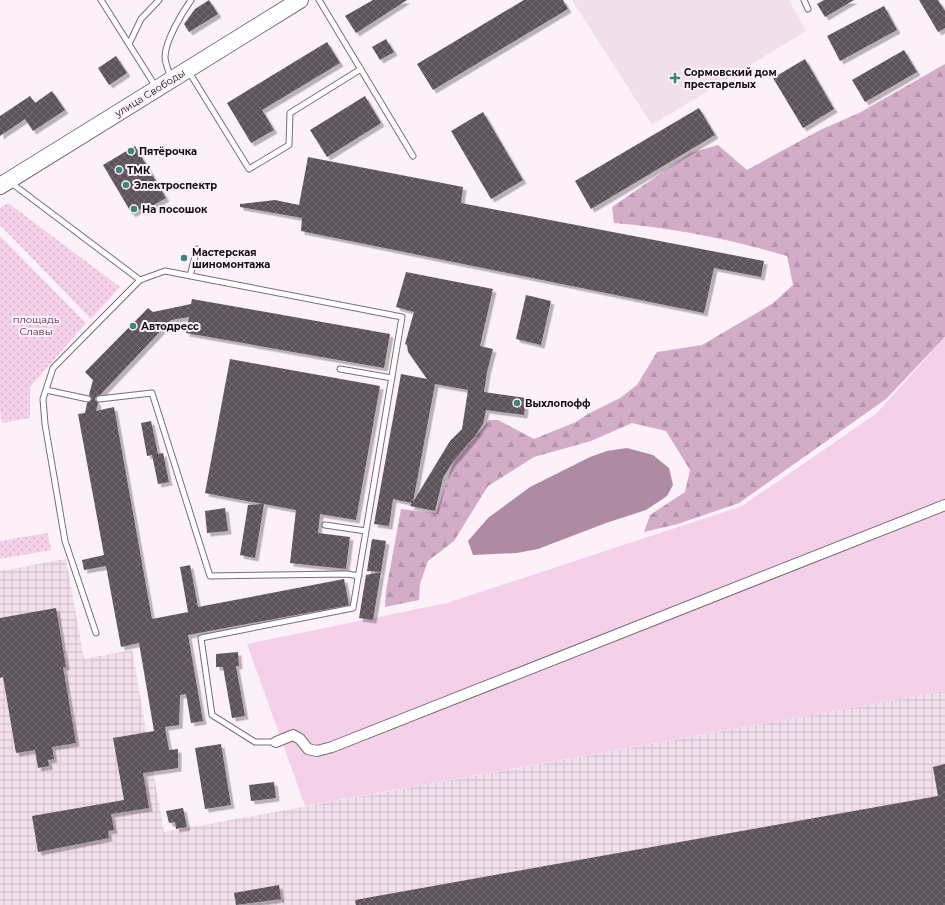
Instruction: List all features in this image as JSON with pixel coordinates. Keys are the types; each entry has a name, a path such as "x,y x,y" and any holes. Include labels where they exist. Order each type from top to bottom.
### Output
{"main road":[{"name":"улица Свободы","path":"4,183 300,0"}],"street":[{"path":"276,742 293,735 300,739 308,749 317,751 332,747 945,505"}],"lane":[{"path":"101,0 157,88"},
{"path":"129,44 141,19 159,0"},
{"path":"172,79 165,57 182,12 191,0"},
{"path":"319,0 362,69 413,156"},
{"path":"804,0 808,9"},
{"path":"188,69 249,169 290,145 290,113 362,69"},
{"path":"4,183 140,280"},
{"path":"190,276 197,249"},
{"path":"96,633 65,541 45,424 43,399 53,368 140,280 165,271 402,317 354,608 201,638 212,715 255,742 276,742"},
{"path":"340,369 392,378"},
{"path":"46,390 88,399"},
{"path":"99,399 152,393 184,500 210,576 347,574 359,576"},
{"path":"325,525 366,531"}],"shaded area":[{"name":"Сормовский дом престарелых","path":"572,0 789,0 806,31 652,125"},
{"path":"627,448 653,455 669,468 673,485 667,496 646,510 606,523 538,549 517,553 473,555 468,541 488,518 530,487 590,457 607,451"},
{"path":"66,559 84,659 132,650 164,832 945,691 945,905 0,905 0,571"}],"green space":[{"path":"945,64 945,337 886,399 739,503 678,524 644,532 650,515 685,492 690,470 666,431 632,423 591,441 534,457 488,486 454,541 428,561 420,584 419,600 385,607 386,591 401,509 436,513 453,463 489,420 498,420 534,439 576,422 588,414 620,398 637,385 657,352 702,345 772,304 793,285 787,256 744,244 701,235 614,223 612,207 690,153 718,145 747,170 820,130 859,113"},
{"path":"8,203 120,287 91,319 0,225 0,208"},
{"name":"площадь Славы","path":"0,236 86,323 30,387 30,418 2,423 0,410"},
{"path":"945,337 945,691 305,806 247,644 447,603 742,506 877,413"},
{"path":"48,533 51,550 0,559 0,541"}],"building":[{"path":"209,0 218,14 189,32 184,24 195,9"},
{"path":"373,0 407,0 356,33 345,16"},
{"path":"524,0 563,0 568,9 433,90 417,64"},
{"path":"824,0 854,0 825,17 817,4"},
{"path":"919,0 938,0 945,11 945,28 938,32"},
{"path":"884,6 897,30 840,61 827,36"},
{"path":"386,39 394,52 380,60 372,47"},
{"path":"327,42 340,63 262,110 274,130 251,143 227,103"},
{"path":"904,50 917,72 865,102 852,80"},
{"path":"116,56 127,73 109,85 98,68"},
{"path":"805,59 834,109 803,128 773,78"},
{"path":"52,91 65,110 33,131 25,119 0,136 0,116 30,96 35,103"},
{"path":"365,96 381,123 327,157 310,130"},
{"path":"699,108 715,135 591,209 575,181"},
{"path":"483,112 523,180 491,199 451,131"},
{"path":"135,146 166,198 142,212 140,209 132,214 103,165"},
{"path":"308,157 463,187 461,203 764,261 761,277 714,268 704,313 301,231 302,218 240,207 240,204 275,200 299,205"},
{"path":"406,272 493,289 480,346 493,349 484,392 526,398 524,415 486,410 483,424 475,436 452,463 443,478 435,511 410,506 412,503 393,499 389,526 374,524 401,374 427,379 408,352 407,345 405,344 414,312 396,307","holes":["435,384 468,390 462,429 450,441 413,502"]},
{"path":"526,295 551,301 541,345 516,339"},
{"path":"192,299 390,334 384,368 186,333 189,317 171,320 100,395 96,396 95,400 98,403 96,411 114,407 152,619 188,612 180,567 190,565 198,607 344,579 349,605 188,635 203,721 191,723 186,694 180,695 179,725 165,727 169,750 178,749 178,768 143,773 149,808 111,814 114,830 108,831 109,838 38,852 32,816 124,800 113,738 154,731 139,643 121,647 106,566 84,570 82,560 104,555 78,414 85,413 87,403 92,399 89,395 93,380 85,372 148,308 153,312 191,304"},
{"path":"230,359 380,386 356,520 320,514 318,533 350,537 346,569 290,563 296,510 264,504 255,558 240,555 248,505 263,504 205,493"},
{"path":"151,421 158,454 163,453 169,482 158,484 152,455 147,456 141,423"},
{"path":"225,508 228,531 207,533 205,511"},
{"path":"372,539 386,541 381,572 367,571"},
{"path":"381,572 373,620 359,618 366,575"},
{"path":"56,608 66,667 63,667 76,743 52,747 54,759 48,760 49,766 38,768 35,750 16,753 3,677 0,678 0,618"},
{"path":"238,652 239,666 236,666 245,716 232,718 223,667 216,667 216,654"},
{"path":"221,744 231,805 205,809 195,748"},
{"path":"945,764 945,905 356,905 355,900 938,796 933,767"},
{"path":"274,782 276,798 251,801 249,785"},
{"path":"183,808 187,827 176,829 175,822 169,823 166,811"},
{"path":"279,885 281,899 236,905 234,893"}],"place":[{"name":"Сормовский дом престарелых","path":"675,78"},
{"name":"Пятёрочка","path":"131,151"},
{"name":"ТМК","path":"119,170"},
{"name":"Электроспектр","path":"126,185"},
{"name":"На посошок","path":"134,209"},
{"name":"Мастерская шиномонтажа","path":"184,258"},
{"name":"Автодресс","path":"133,326"},
{"name":"Выхлопофф","path":"517,403"}]}
